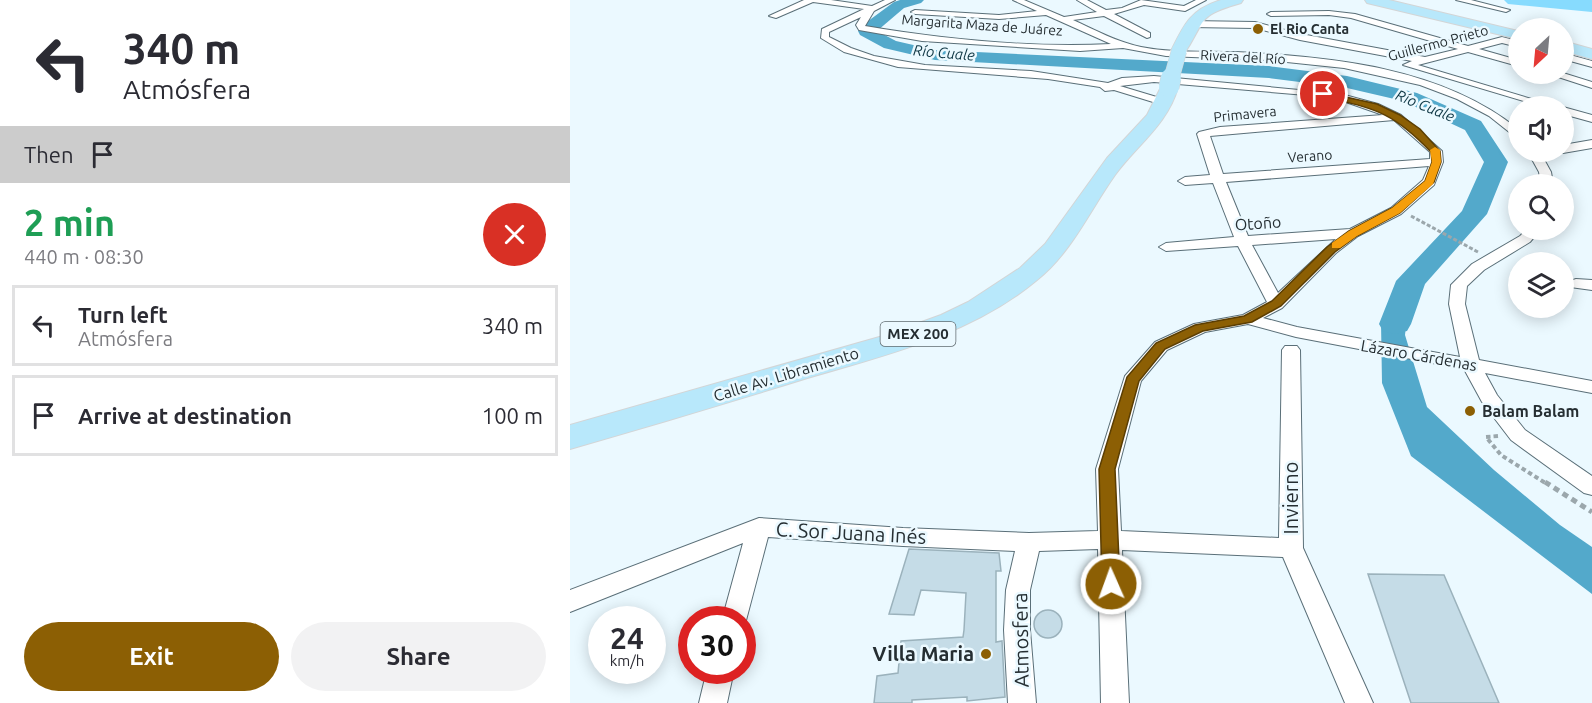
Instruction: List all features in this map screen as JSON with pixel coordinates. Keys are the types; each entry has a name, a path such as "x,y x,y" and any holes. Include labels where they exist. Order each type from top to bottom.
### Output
{"main road":[{"path":"1190,24 1199,14 1216,5 1236,0"},
{"path":"1372,0 1508,33"},
{"name":"Calle Av. Libramiento","path":"570,437 933,329 999,297 1030,273 1054,247 1114,162 1150,126 1165,100 1173,52 1190,24"},
{"path":"1574,49 1592,54"}],"street":[{"path":"773,16 813,0 872,8"},
{"path":"891,0 825,31 825,38 838,47 861,56 891,63 1034,75 1108,86 1165,100"},
{"path":"1017,0 1125,46"},
{"path":"1081,0 1147,35"},
{"path":"1064,19 1105,14 1145,1 1185,9 1202,0"},
{"path":"1460,0 1506,10"},
{"name":"Margarita Maza de Juárez","path":"872,8 860,25 862,28 900,35 1080,48 1125,46"},
{"path":"1270,28 1270,9 1352,16 1508,60"},
{"path":"915,12 999,17 1048,13"},
{"path":"1190,24 1241,23 1270,28 1300,37 1425,60"},
{"name":"Guillermo Prieto","path":"1380,72 1465,48 1502,40 1508,42"},
{"name":"Rivera del Río","path":"1125,46 1173,52 1276,58 1380,72 1459,97 1489,112 1508,127"},
{"path":"1574,59 1592,64"},
{"path":"1407,65 1515,96"},
{"path":"1108,86 1137,79 1154,79 1341,97 1374,106 1397,117 1417,131 1436,151 1437,162 1429,182 1396,211 1353,233 1331,250 1276,304 1248,319 1200,328 1161,346 1132,380 1107,469 1115,703"},
{"path":"1574,80 1592,85"},
{"path":"1574,113 1592,119"},
{"name":"Primavera","path":"1217,178 1203,134 1220,130 1397,117"},
{"path":"1574,147 1592,144"},
{"name":"Verano","path":"1185,181 1437,162"},
{"path":"1217,178 1262,281 1276,304"},
{"name":"Otoño","path":"1166,247 1245,243 1353,233"},
{"path":"1523,240 1478,267 1459,285 1457,304 1471,364 1490,398 1518,435 1592,487"},
{"name":"Lázaro Cárdenas","path":"1248,319 1318,336 1592,387"},
{"name":"Invierno","path":"1291,350 1291,548 1359,703"},
{"path":"739,606 759,527"},
{"name":"C. Sor Juana Inés","path":"570,602 759,527 903,537 1029,542 1109,540 1291,548"},
{"name":"Atmosfera","path":"1022,703 1017,630 1018,590 1029,542"},
{"path":"713,703 718,684"}],"path":[{"path":"1425,222 1478,252"},
{"path":"1518,435 1486,437 1501,455 1592,512"}],"shaded area":[{"path":"1504,0 1592,0 1592,12 1508,4"},
{"path":"1411,281 1405,335 1427,407 1494,470 1560,525 1592,547 1592,594 1411,456 1382,383 1381,322"}],"building":[{"path":"909,549 999,553 1001,571 996,571 996,642 1002,641 1005,697 967,701 967,697 912,700 912,703 874,703 877,676 898,673 901,641 963,637 966,593 921,590 914,615 889,614"},
{"path":"1368,574 1444,575 1499,703 1411,703"},
{"path":"1048,610 1058,614 1062,624 1058,634 1048,638 1038,634 1034,624 1038,614"}],"waterway":[{"name":"Río Cuale","path":"916,0 899,5 866,31 890,45 935,55 1269,72 1347,82 1410,97 1473,126 1496,162 1474,214 1411,281 1395,324"}],"slow traffic":[{"path":"1336,246 1353,233 1396,211 1429,182 1437,162 1435,150"}],"place":[{"name":"El Rio Canta","path":"1258,29"},
{"name":"Balam Balam","path":"1470,411"},
{"name":"Villa Maria","path":"986,654"}],"route":[{"path":"1111,584 1107,469 1132,380 1161,346 1200,328 1248,319 1276,304 1331,250 1353,233 1396,211 1429,182 1437,162 1436,151 1417,131 1397,117 1374,106 1323,94"}]}
